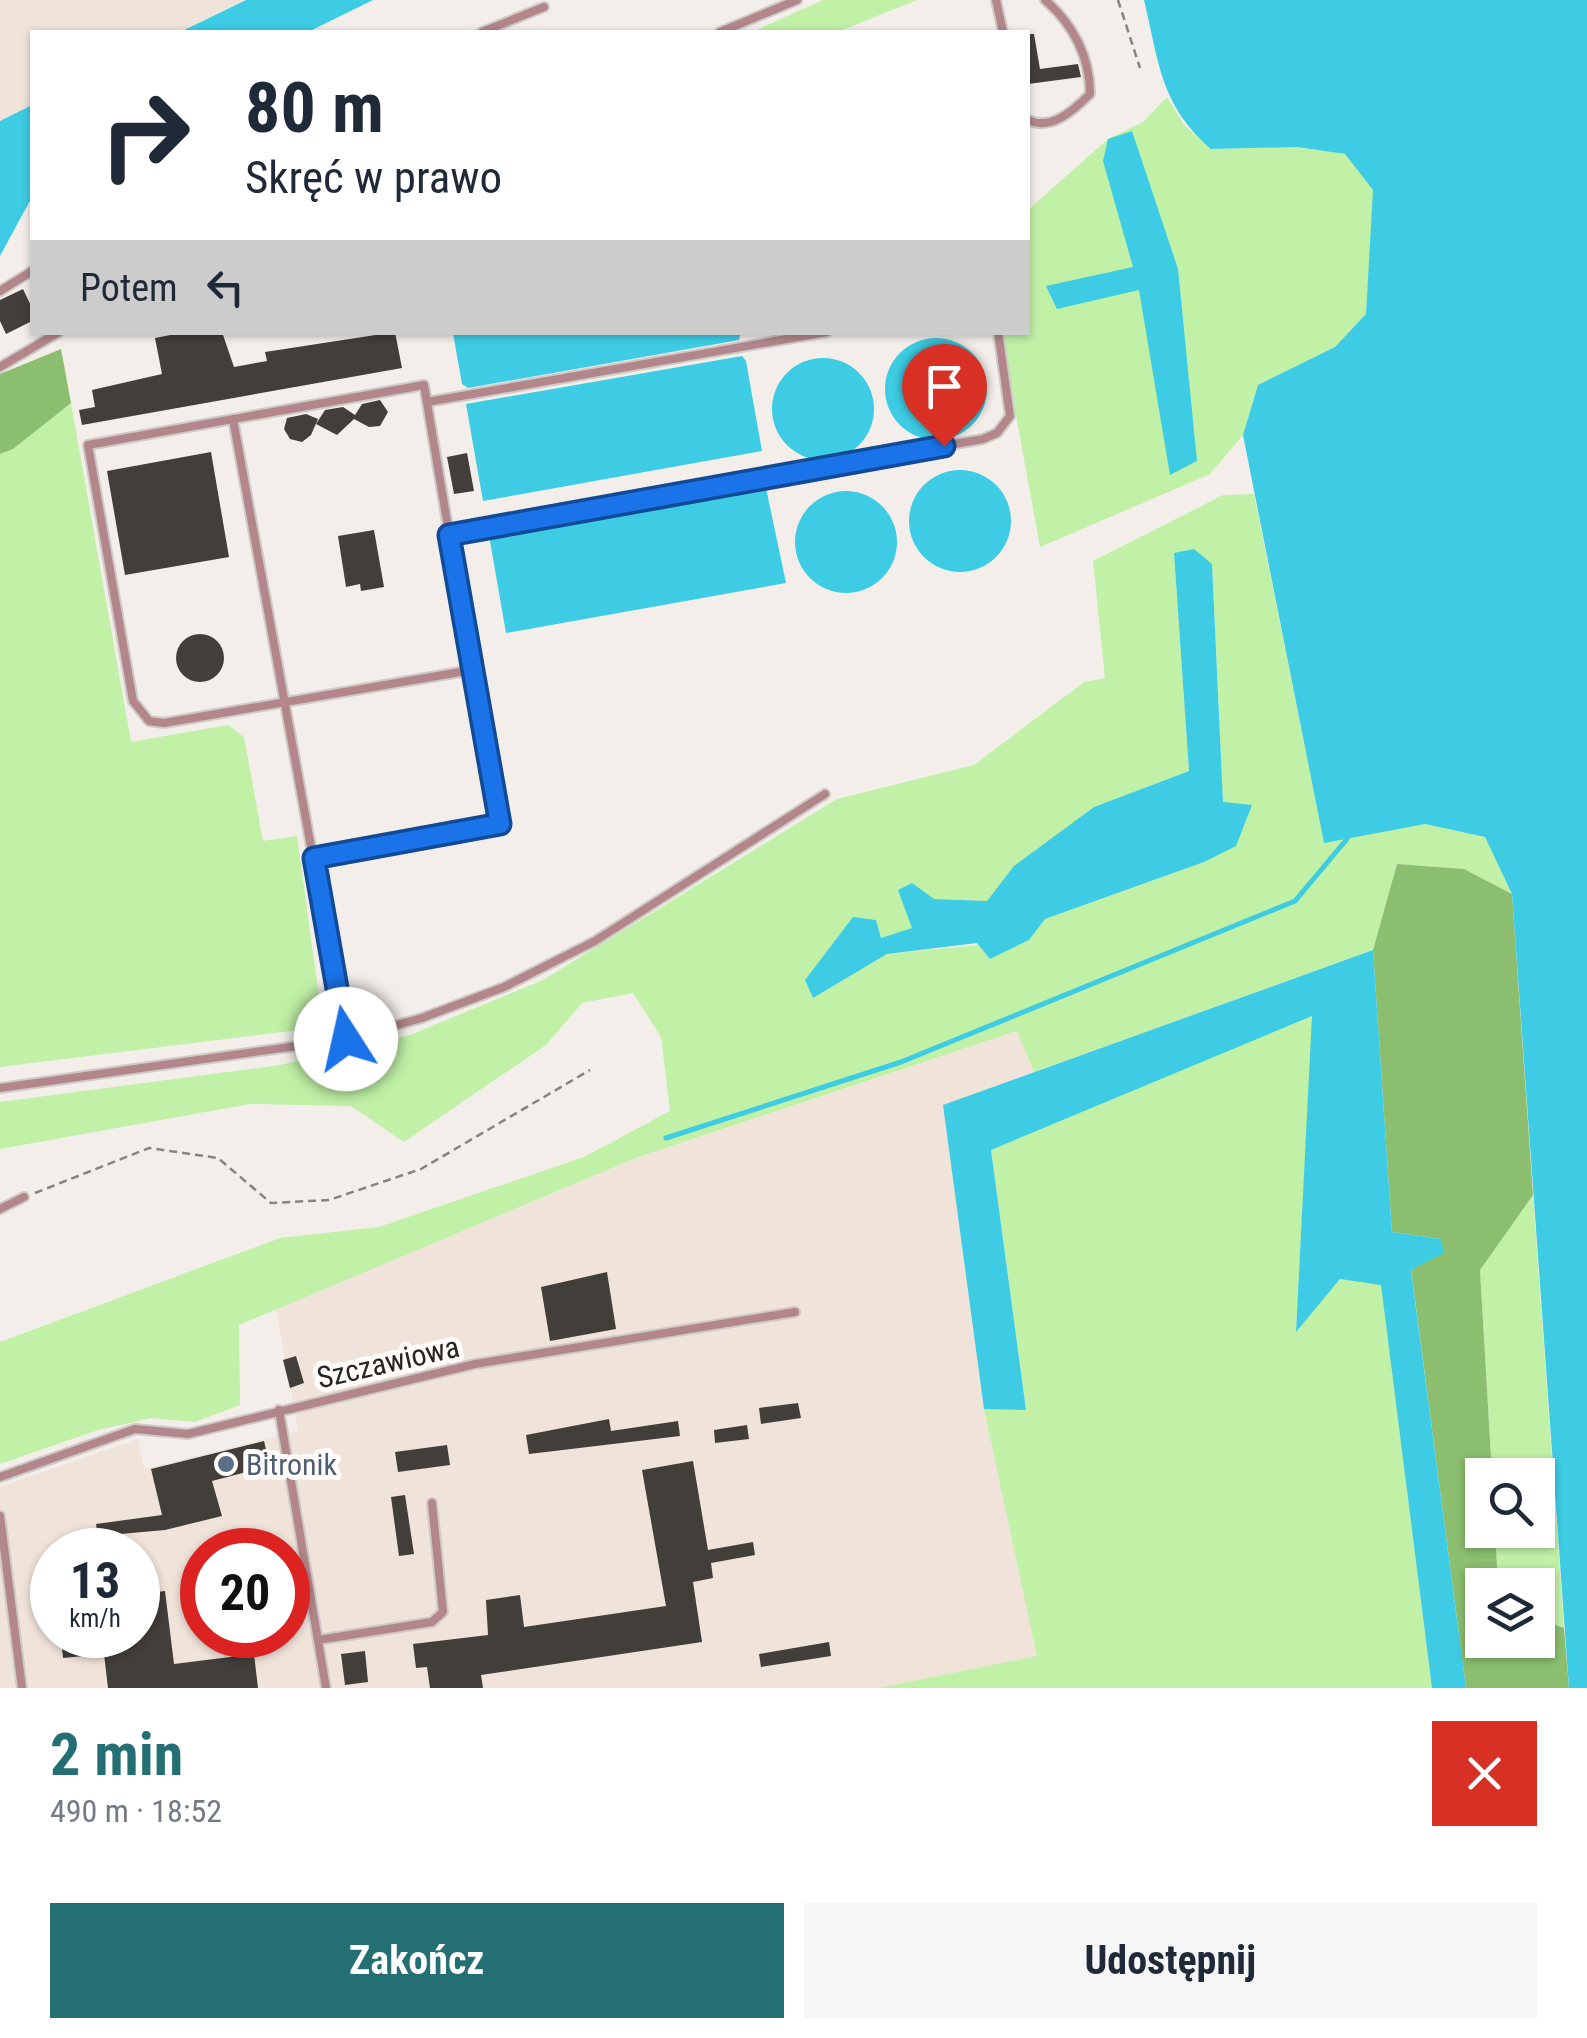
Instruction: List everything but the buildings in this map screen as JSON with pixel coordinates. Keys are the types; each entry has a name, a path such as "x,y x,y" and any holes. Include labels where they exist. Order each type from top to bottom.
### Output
{"lane":[{"path":"725,30 797,0"},
{"path":"996,0 1003,30"},
{"path":"1030,121 1040,124 1056,121 1090,94 1090,78 1070,22 1045,0"},
{"path":"487,30 544,7"},
{"path":"0,291 30,273"},
{"path":"0,367 53,335"},
{"path":"427,402 810,335"},
{"path":"449,535 982,439 1007,424 1010,416 998,335"},
{"path":"314,858 500,824 424,386 88,445 133,701 140,714 156,723 472,670"},
{"path":"233,419 346,1039"},
{"path":"0,1088 346,1039 422,1018 553,964 826,794"},
{"path":"0,1209 24,1197"},
{"name":"Szczawiowa","path":"0,1477 136,1428 188,1434 475,1364 795,1312"},
{"path":"279,1410 326,1688"},
{"path":"318,1640 432,1622 444,1612 432,1503"},
{"path":"0,1516 22,1688"}],"path":[{"path":"1118,0 1140,68"},
{"path":"24,1197 150,1148 218,1158 271,1203 329,1200 421,1169 590,1070"}],"shaded area":[{"path":"0,0 244,0 182,30 30,30 30,106 0,121"},
{"path":"1018,1031 1034,1072 943,1105 984,1409 1038,1656 878,1688 0,1688 0,1487 138,1439 144,1469 298,1431 276,1309 637,1158"}],"green space":[{"path":"823,0 917,0 842,30 756,30"},
{"path":"1167,97 1184,125 1211,149 1297,147 1345,154 1374,190 1366,314 1335,347 1258,385 1243,435 1210,474 1040,547 1001,335 1030,335 1030,208 1108,139 1143,122"},
{"path":"61,349 71,403 13,449 0,454 0,374"},
{"path":"71,403 131,742 228,725 244,737 263,841 297,836 320,1004 297,1015 298,1030 0,1067 0,454 13,449"},
{"path":"1254,494 1324,842 1425,824 1485,837 1512,894 1464,869 1397,864 1373,950 1034,1072 1017,1031 636,1158 239,1325 240,1405 195,1422 152,1418 98,1430 0,1464 0,1342 280,1238 379,1227 584,1157 670,1111 661,1037 633,993 582,1003 546,1045 404,1142 351,1106 250,1104 0,1149 0,1102 280,1065 410,1035 543,980 837,799 974,765 1084,682 1105,678 1093,561 1223,495","holes":["1174,553 1212,564 1223,803 1252,806 1204,862 1045,919 1029,940 887,954 813,998 805,980 853,917 876,920 881,938 913,928 934,899 987,901 1015,866 1094,807 1189,771"]},
{"path":"1397,864 1464,869 1512,894 1533,1195 1480,1270 1491,1458 1465,1458 1465,1548 1496,1548 1497,1568 1465,1568 1465,1658 1555,1658 1555,1625 1564,1628 1569,1688 1466,1688 1411,1269 1441,1239 1392,1232 1373,950"},
{"path":"1313,1015 1296,1329 1340,1279 1381,1284 1432,1688 878,1688 1037,1656 984,1409 1026,1409 991,1150"},
{"path":"1533,1195 1552,1458 1491,1458 1480,1270"},
{"path":"1555,1502 1564,1628 1555,1625 1555,1568 1497,1568 1496,1548 1555,1548"}],"water":[{"path":"246,0 373,0 312,30 184,30"},
{"path":"1144,0 1587,0 1587,1688 1569,1688 1512,894 1485,837 1425,824 1324,843 1243,435 1258,385 1335,347 1366,314 1373,190 1345,154 1297,147 1211,149 1181,116 1158,63"},
{"path":"30,106 30,201 0,256 0,121"},
{"path":"1132,131 1178,269 1197,461 1170,475 1139,290 1057,309 1046,286 1133,267 1103,161 1108,139"},
{"path":"453,335 740,335 739,340 468,388 462,384"},
{"path":"936,338 956,341 979,360 987,389 984,409 965,432 936,440 916,437 893,418 885,389 888,369 907,346"},
{"path":"742,356 762,451 483,501 466,404"},
{"path":"823,358 843,361 866,380 874,409 871,429 852,452 823,460 803,457 780,438 772,409 775,389 794,366"},
{"path":"960,470 989,478 1003,492 1011,521 1003,550 989,564 960,572 931,564 917,550 909,521 917,492 931,478"},
{"path":"766,488 786,583 506,633 490,541 494,536"},
{"path":"846,491 875,499 889,513 897,542 889,571 875,585 846,593 817,585 803,571 795,542 803,513 817,499"},
{"path":"1194,549 1212,564 1223,802 1252,805 1236,846 1204,862 1045,919 1029,940 990,959 977,943 887,954 813,998 805,980 853,917 876,920 881,938 912,928 898,890 912,883 934,899 987,901 1014,866 1094,807 1189,771 1174,553"},
{"path":"1373,950 1392,1232 1441,1239 1444,1253 1411,1270 1466,1688 1432,1688 1381,1285 1340,1279 1296,1332 1312,1016 991,1150 1026,1410 984,1409 943,1105"}],"waterway":[{"path":"666,1138 901,1062 1295,901 1347,839"}],"place":[{"name":"Bitronik","path":"226,1464"}],"route":[{"path":"346,1039 314,858 500,824 449,535 944,446"}]}
